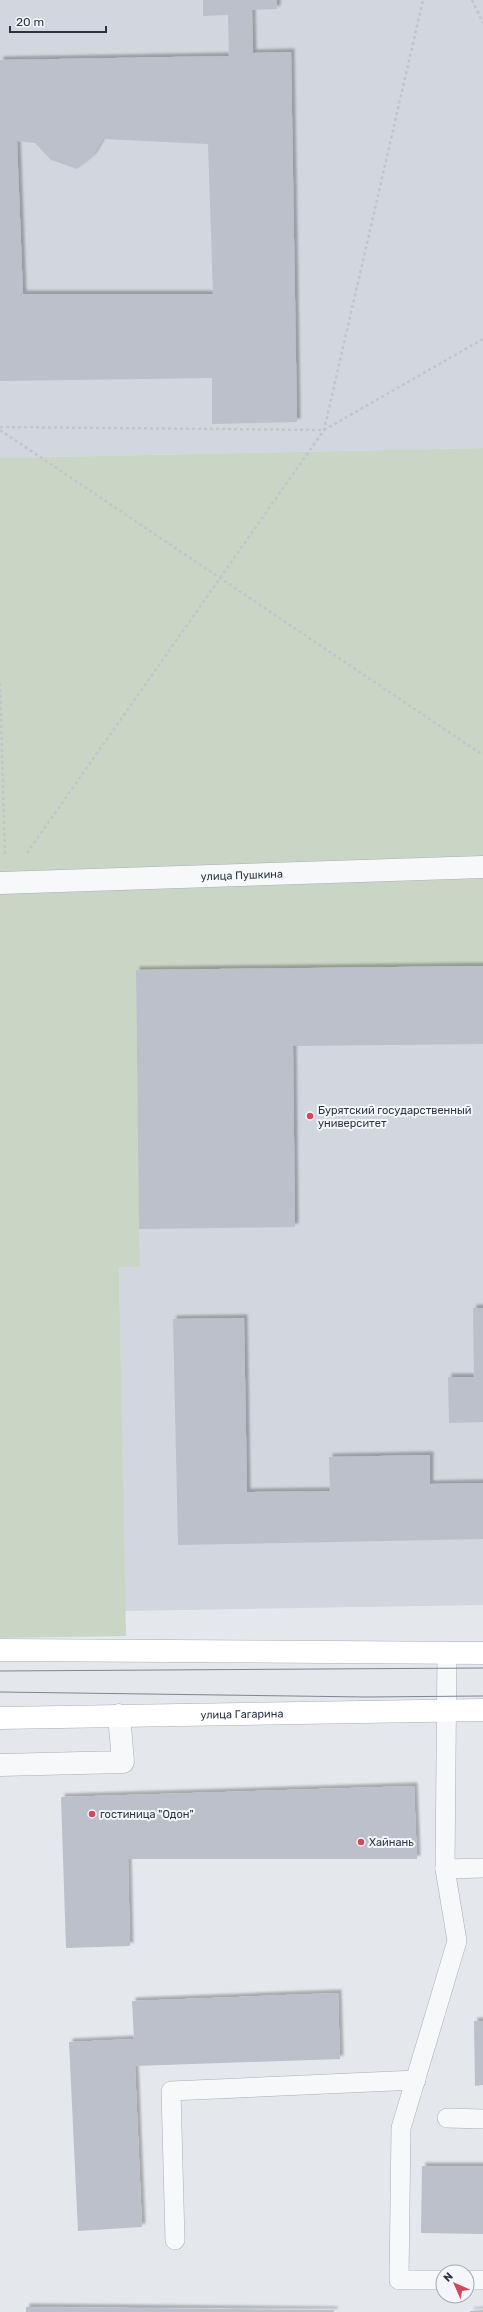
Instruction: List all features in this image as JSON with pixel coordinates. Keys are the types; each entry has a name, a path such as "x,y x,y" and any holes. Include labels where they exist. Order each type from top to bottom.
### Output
{"street":[{"name":"улица Пушкина","path":"3,883 483,867"},
{"path":"0,1650 483,1653"},
{"name":"улица Гагарина","path":"0,1718 483,1710"},
{"path":"0,1765 123,1762 119,1715"}],"lane":[{"path":"435,2280 399,2280 401,2128 457,1941 445,1869 445,1711 447,1652"},
{"path":"445,1869 483,1868"},
{"path":"175,2240 171,2090 416,2080"},
{"path":"448,2118 483,2119"}],"path":[{"path":"3,883 324,430 423,0"},
{"path":"472,0 483,23"},
{"path":"0,427 324,430 483,339"},
{"path":"0,430 483,755"},
{"path":"0,683 3,883"}],"shaded area":[{"path":"0,0 483,0 483,448 0,458"},
{"path":"483,966 483,1605 125,1611 119,1267 140,1267 136,970"}],"green space":[{"path":"483,448 483,966 136,970 140,1267 119,1267 126,1636 0,1638 0,458"}],"building":[{"path":"203,0 277,0 277,9 252,10 253,53 291,52 297,422 212,424 212,378 0,381 0,60 229,56 228,15 203,16","holes":["103,139 208,144 213,294 23,294 17,141 35,143 51,160 77,169 92,157"]},
{"path":"483,966 483,1044 293,1046 295,1227 139,1229 136,970"},
{"path":"473,1308 483,1308 483,1422 449,1423 448,1377 474,1377"},
{"path":"244,1318 247,1492 330,1491 329,1457 430,1455 430,1484 483,1483 483,1539 178,1545 173,1319"},
{"path":"414,1786 417,1859 128,1859 130,1946 66,1948 61,1797"},
{"path":"338,1993 340,2059 135,2066 142,2227 78,2231 69,2042 134,2039 132,2001"},
{"path":"474,2021 483,2021 483,2085 475,2086"},
{"path":"422,2166 483,2166 483,2234 421,2233"},
{"path":"26,2307 334,2310 334,2312 26,2312"},
{"path":"483,2310 483,2312 470,2312 470,2311"}],"tram line":[{"path":"0,1671 483,1668"},
{"path":"0,1692 366,1697 483,1696"}],"place":[{"name":"Бурятский государственный университет","path":"310,1116"},
{"name":"гостиница \"Одон\"","path":"92,1814"},
{"name":"Хайнань","path":"361,1842"}]}
